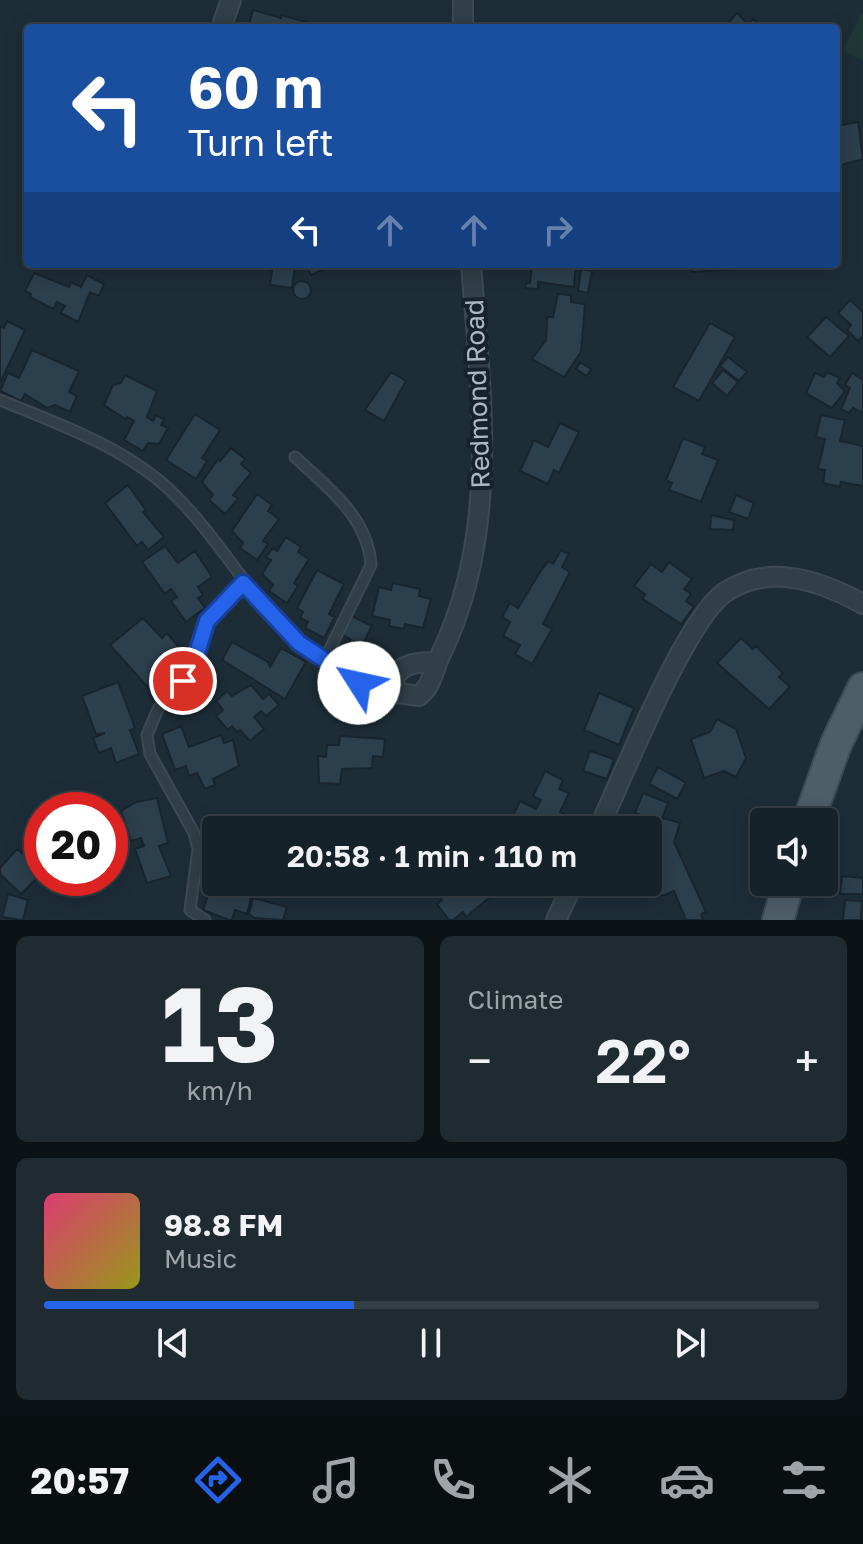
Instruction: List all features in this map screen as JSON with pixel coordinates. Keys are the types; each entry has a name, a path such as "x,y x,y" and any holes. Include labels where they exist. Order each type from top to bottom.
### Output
{"main road":[{"path":"813,808 836,744 863,688"},
{"path":"778,920 785,896"}],"street":[{"path":"222,24 231,0"},
{"path":"463,0 463,24"},
{"name":"Redmond Road","path":"398,671 393,686 398,693 419,696 431,683 452,630 476,535 484,472 471,268"},
{"path":"604,816 671,672 702,618 722,594 759,579 787,577 820,584 863,604"},
{"path":"398,671 414,663 437,662"},
{"path":"556,920 567,896"}],"lane":[{"path":"0,400 71,429 154,477 197,519 243,583 299,643 344,670 359,683 374,686"},
{"path":"295,457 360,522 370,552 371,565 325,659"},
{"path":"205,920 190,910 198,849 194,833 150,754 147,735 158,709 192,669 207,621 243,583"},
{"path":"344,670 366,664 398,671"}],"green space":[{"path":"863,14 863,61 843,50"}],"building":[{"path":"253,10 310,23 310,24 249,24"},
{"path":"737,13 748,24 727,24"},
{"path":"858,122 863,159 840,165 840,125"},
{"path":"272,268 294,268 292,288 270,285"},
{"path":"308,268 327,268 311,275"},
{"path":"532,268 576,268 574,287 538,282 538,289 525,288 526,283 530,283"},
{"path":"692,268 736,269 692,272"},
{"path":"581,269 592,271 588,293 578,291"},
{"path":"34,273 69,287 71,282 81,287 87,275 104,284 99,296 90,292 78,322 61,313 65,306 57,302 53,309 30,297 31,294 25,291"},
{"path":"302,281 311,290 302,299 293,290"},
{"path":"558,294 571,295 571,302 585,304 581,352 564,377 532,359 546,340 547,317 553,317"},
{"path":"850,300 863,312 863,336 858,341 847,330 851,325 838,313"},
{"path":"826,317 849,336 830,357 807,337"},
{"path":"7,321 25,330 0,383 0,326 4,328"},
{"path":"710,323 735,337 699,401 673,387"},
{"path":"32,350 79,371 69,392 77,396 70,412 55,405 47,408 25,394 21,401 0,391 8,373 19,378"},
{"path":"728,357 747,372 739,381 720,366"},
{"path":"580,362 591,369 587,376 576,369"},
{"path":"723,370 738,382 727,396 712,383"},
{"path":"391,372 406,381 384,421 365,410"},
{"path":"827,372 840,378 837,383 845,391 832,408 806,393 815,373 824,377"},
{"path":"852,373 863,380 863,413 853,408 849,413 841,409 850,388 845,385"},
{"path":"125,375 157,391 147,417 153,421 156,415 164,419 161,425 168,428 159,444 148,443 143,451 124,440 134,421 125,419 104,405 113,385 121,383"},
{"path":"195,414 220,430 202,458 207,461 196,479 166,460"},
{"path":"821,415 845,420 840,441 863,446 863,486 841,482 840,487 823,483 825,470 818,469 825,439 816,437"},
{"path":"560,423 579,432 559,473 554,470 548,484 520,471 534,440 548,447"},
{"path":"683,438 705,447 702,454 718,460 701,502 669,490 672,483 666,480"},
{"path":"231,448 245,459 241,464 251,473 233,495 238,499 225,514 209,500 213,495 202,482 218,459 220,461"},
{"path":"128,485 146,510 143,512 164,537 148,550 142,542 137,546 105,503"},
{"path":"257,494 272,505 268,511 279,519 263,541 268,544 257,560 240,548 243,543 232,531"},
{"path":"736,495 754,503 748,519 729,512"},
{"path":"711,515 734,520 733,530 710,529"},
{"path":"286,537 301,547 298,552 309,559 294,583 298,586 287,603 269,591 273,585 262,574 271,560 266,557 273,548 277,551"},
{"path":"165,546 178,563 195,551 212,577 198,587 203,595 198,598 205,608 186,622 171,601 177,597 171,589 165,594 142,562"},
{"path":"561,550 569,554 562,567 570,572 543,624 552,629 532,664 515,654 520,645 503,636 510,622 502,617 510,603 518,608 542,569 549,561 553,564"},
{"path":"669,562 692,579 684,589 691,594 686,601 694,607 681,624 643,599 645,594 634,586 651,564 662,572"},
{"path":"317,570 344,584 329,614 335,617 324,638 305,628 308,622 300,618 303,612 297,608"},
{"path":"393,583 420,589 419,596 431,599 423,628 405,624 404,629 389,626 390,620 372,616 379,587 391,590"},
{"path":"350,615 372,626 362,646 340,634"},
{"path":"143,618 162,638 167,633 178,646 156,666 167,677 151,691 110,645"},
{"path":"741,638 753,649 756,646 783,673 779,677 790,687 769,709 717,663"},
{"path":"232,642 268,662 270,667 281,648 306,662 285,699 222,660"},
{"path":"365,670 382,673 380,683 363,679"},
{"path":"118,682 135,728 130,730 139,754 116,763 111,748 99,753 93,738 105,733 96,734 82,696"},
{"path":"251,685 263,699 269,694 279,705 266,716 261,711 254,717 264,729 250,741 232,726 228,730 216,716 223,710 216,701 227,691 232,696"},
{"path":"374,690 383,699 376,705 367,696"},
{"path":"599,693 634,708 619,745 584,730"},
{"path":"717,719 736,729 746,758 736,777 724,771 704,778 691,739 710,732"},
{"path":"181,726 189,747 221,735 224,743 233,740 239,766 213,779 215,785 205,789 197,773 189,776 186,766 175,770 162,734"},
{"path":"340,736 385,739 383,757 373,756 372,768 342,769 340,784 319,783 318,756 326,757 327,745 339,745"},
{"path":"590,751 614,759 607,779 583,771"},
{"path":"658,767 686,783 677,799 649,784"},
{"path":"545,771 563,780 559,789 569,793 560,812 565,816 513,816 520,801 536,809 541,800 533,796"},
{"path":"643,793 668,803 662,818 635,813"},
{"path":"157,798 168,843 159,846 171,876 147,883 135,849 144,846 141,838 131,841 128,832 128,807"},
{"path":"663,818 680,823 674,842 706,912 701,914 703,920 686,920 674,891 662,896"},
{"path":"17,849 23,854 24,849 24,891 21,894 0,874 0,868"},
{"path":"842,876 863,878 863,894 840,894"},
{"path":"8,894 28,900 23,920 2,917"},
{"path":"208,896 252,896 247,914 235,910 232,920 203,910"},
{"path":"440,896 491,896 466,917 463,912 453,920 449,920 437,904 442,900"},
{"path":"253,898 287,907 283,920 254,918 249,914"},
{"path":"845,900 862,901 861,920 843,920"}],"route":[{"path":"183,681 192,669 207,621 243,583 299,643 344,670 359,683"}]}
